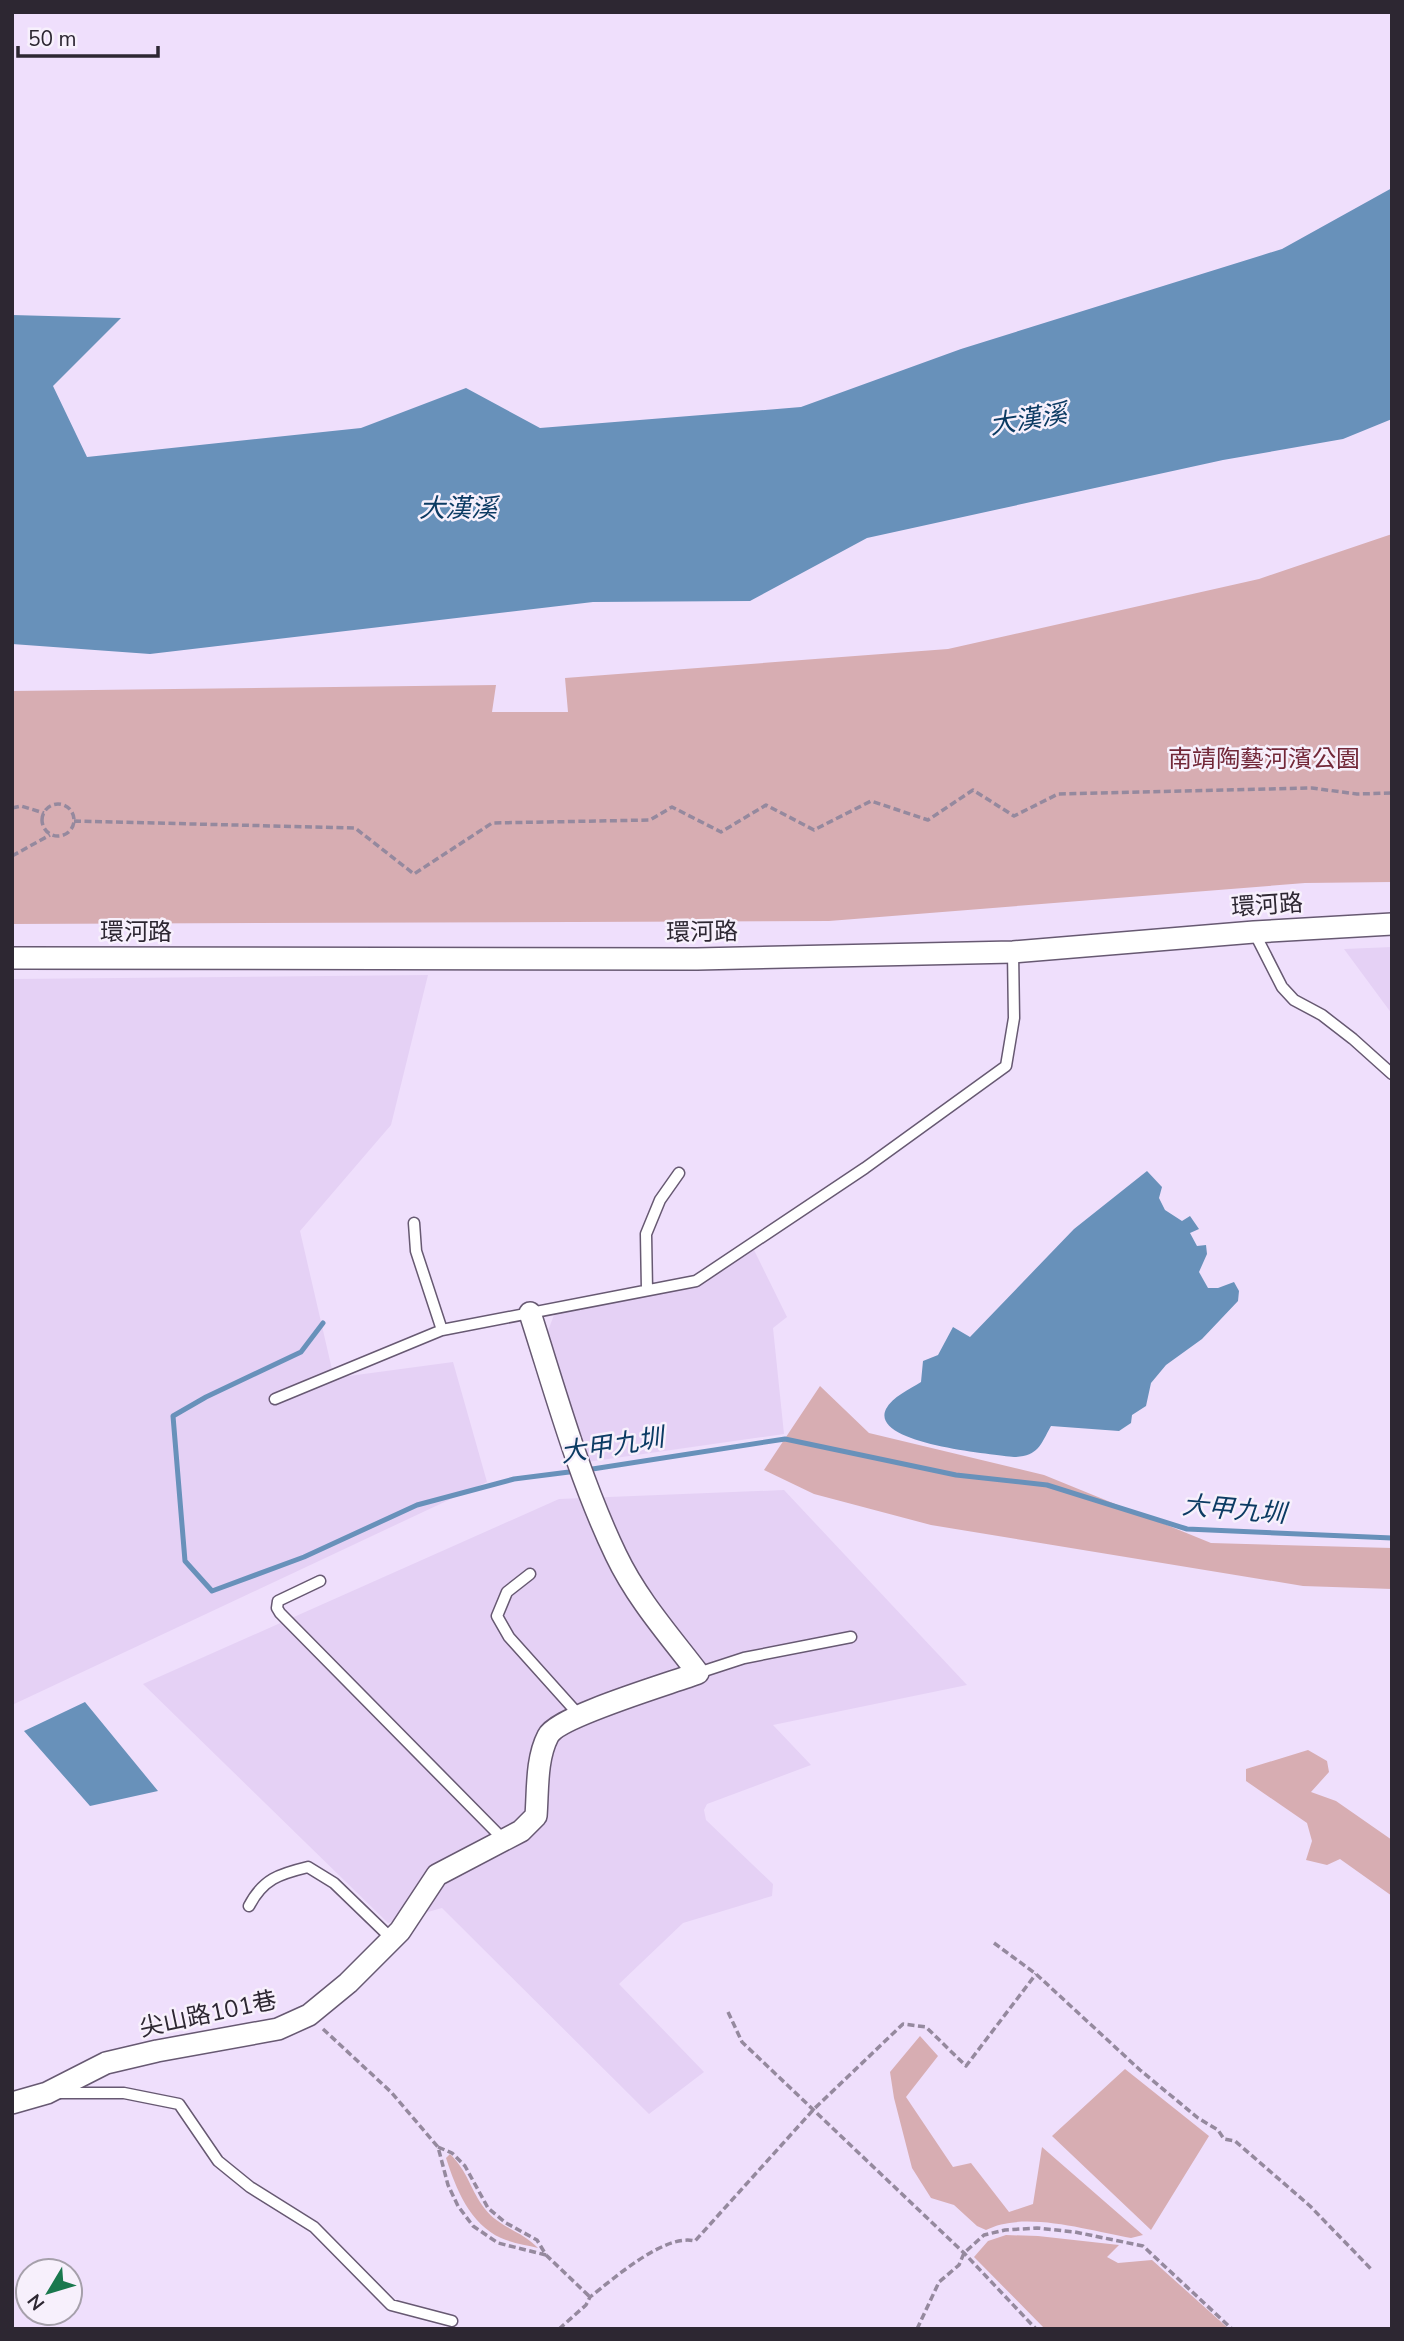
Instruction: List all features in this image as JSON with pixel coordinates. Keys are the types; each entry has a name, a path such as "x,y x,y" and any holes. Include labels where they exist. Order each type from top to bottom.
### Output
{"street":[{"name":"環河路","path":"12,958 697,959 1013,951 1392,924"},
{"path":"530,1313 580,1469 616,1556 644,1604 698,1673"},
{"name":"尖山路101巷","path":"12,2103 47,2094 106,2063 278,2029 309,2015 348,1983 400,1931 437,1875 521,1830 536,1816 541,1754 550,1732 579,1715 698,1673"}],"lane":[{"path":"1254,932 1282,987 1294,1000 1322,1016 1392,1074"},
{"path":"275,1399 442,1331 696,1281 865,1168 1006,1066 1014,1018 1013,951"},
{"path":"647,1290 646,1234 660,1200 680,1173"},
{"path":"414,1223 416,1251 442,1331"},
{"path":"530,1574 507,1592 497,1616 509,1637 579,1715"},
{"path":"320,1581 278,1601 280,1614 503,1839"},
{"path":"698,1673 744,1658 851,1637"},
{"path":"248,1906 258,1888 281,1874 308,1867 334,1883 392,1939"},
{"path":"47,2094 124,2093 179,2104 218,2161 250,2187 314,2227 391,2305 452,2321"}],"path":[{"path":"74,821 355,828 414,874 492,823 650,820 672,807 720,832 765,805 814,830 871,801 928,820 973,790 1014,816 1058,794 1312,788 1357,794 1392,793"},
{"path":"12,856 48,835 53,835 61,835 68,832 74,821 70,810 61,805 51,806 44,813 43,824 48,833 53,835"},
{"path":"12,808 21,806 44,813"},
{"path":"994,1943 1036,1974 1140,2070 1198,2118 1218,2130 1224,2140 1235,2141 1310,2206 1372,2270"},
{"path":"559,2329 586,2305 590,2297 637,2262 671,2242 685,2238 695,2241 814,2109 903,2024 926,2027 967,2066 1036,1974"},
{"path":"728,2012 742,2042 964,2253 1036,2329"},
{"path":"309,2015 391,2092 438,2147 448,2185 458,2206 473,2226 498,2243 545,2255"},
{"path":"438,2147 452,2153 464,2166 488,2208 506,2223 537,2240 545,2255 590,2297"},
{"path":"917,2329 939,2282 984,2235 1005,2230 1037,2228 1075,2232 1143,2246 1232,2329"}],"shaded area":[{"path":"1392,947 1392,1014 1344,949"},
{"path":"428,975 391,1125 300,1231 334,1378 453,1362 487,1482 12,1705 12,979"},
{"path":"753,1248 787,1317 773,1328 784,1434 587,1462 546,1336 554,1315 676,1285"},
{"path":"784,1490 967,1685 773,1725 811,1765 707,1804 704,1810 706,1820 773,1884 772,1896 683,1923 619,1984 704,2072 649,2114 442,1908 388,1923 143,1684 559,1499"}],"green space":[{"name":"南靖陶藝河濱公園","path":"1392,534 1392,882 1305,883 829,921 12,924 12,691 496,685 492,712 568,712 565,678 948,649 1259,579"},
{"path":"820,1386 869,1433 1044,1475 1211,1543 1392,1548 1392,1589 1303,1586 931,1525 814,1494 764,1470"},
{"path":"1308,1750 1327,1761 1329,1772 1311,1792 1336,1801 1392,1840 1392,1896 1340,1859 1327,1865 1306,1860 1312,1841 1307,1823 1246,1781 1246,1769"},
{"path":"920,2036 938,2056 906,2097 953,2167 971,2163 1009,2212 1033,2204 1042,2147 1143,2235 1131,2238 1038,2222 1002,2224 986,2230 977,2226 954,2205 931,2198 912,2168 890,2072"},
{"path":"1125,2069 1209,2136 1151,2230 1052,2136"},
{"path":"450,2154 485,2209 538,2248 501,2238 481,2224 454,2182 446,2158"},
{"path":"1006,2235 1119,2245 1107,2257 1118,2263 1152,2260 1229,2329 1045,2329 974,2257 988,2241"}],"water":[{"name":"大漢溪","path":"1392,188 1392,419 1343,439 1223,460 867,538 750,601 593,602 150,654 12,644 12,315 121,318 53,386 87,457 361,428 466,388 540,428 801,407 961,349 1282,249"},
{"path":"1147,1171 1162,1187 1159,1198 1165,1210 1182,1221 1190,1216 1199,1229 1190,1233 1197,1246 1206,1245 1207,1254 1199,1272 1208,1288 1218,1288 1234,1282 1239,1291 1238,1301 1202,1339 1166,1365 1151,1383 1146,1406 1132,1415 1131,1423 1119,1431 1051,1426 1037,1449 1028,1455 1014,1457 960,1450 913,1439 896,1431 886,1421 886,1409 892,1401 921,1382 923,1361 938,1355 953,1327 970,1337 1074,1229"},
{"path":"85,1702 158,1791 90,1806 24,1731"}],"waterway":[{"name":"大甲九圳","path":"323,1323 301,1352 206,1397 173,1416 185,1561 212,1591 304,1557 417,1505 514,1479 577,1471"},
{"name":"大甲九圳","path":"586,1470 785,1439 956,1475 1047,1485 1187,1529 1392,1538"}]}
